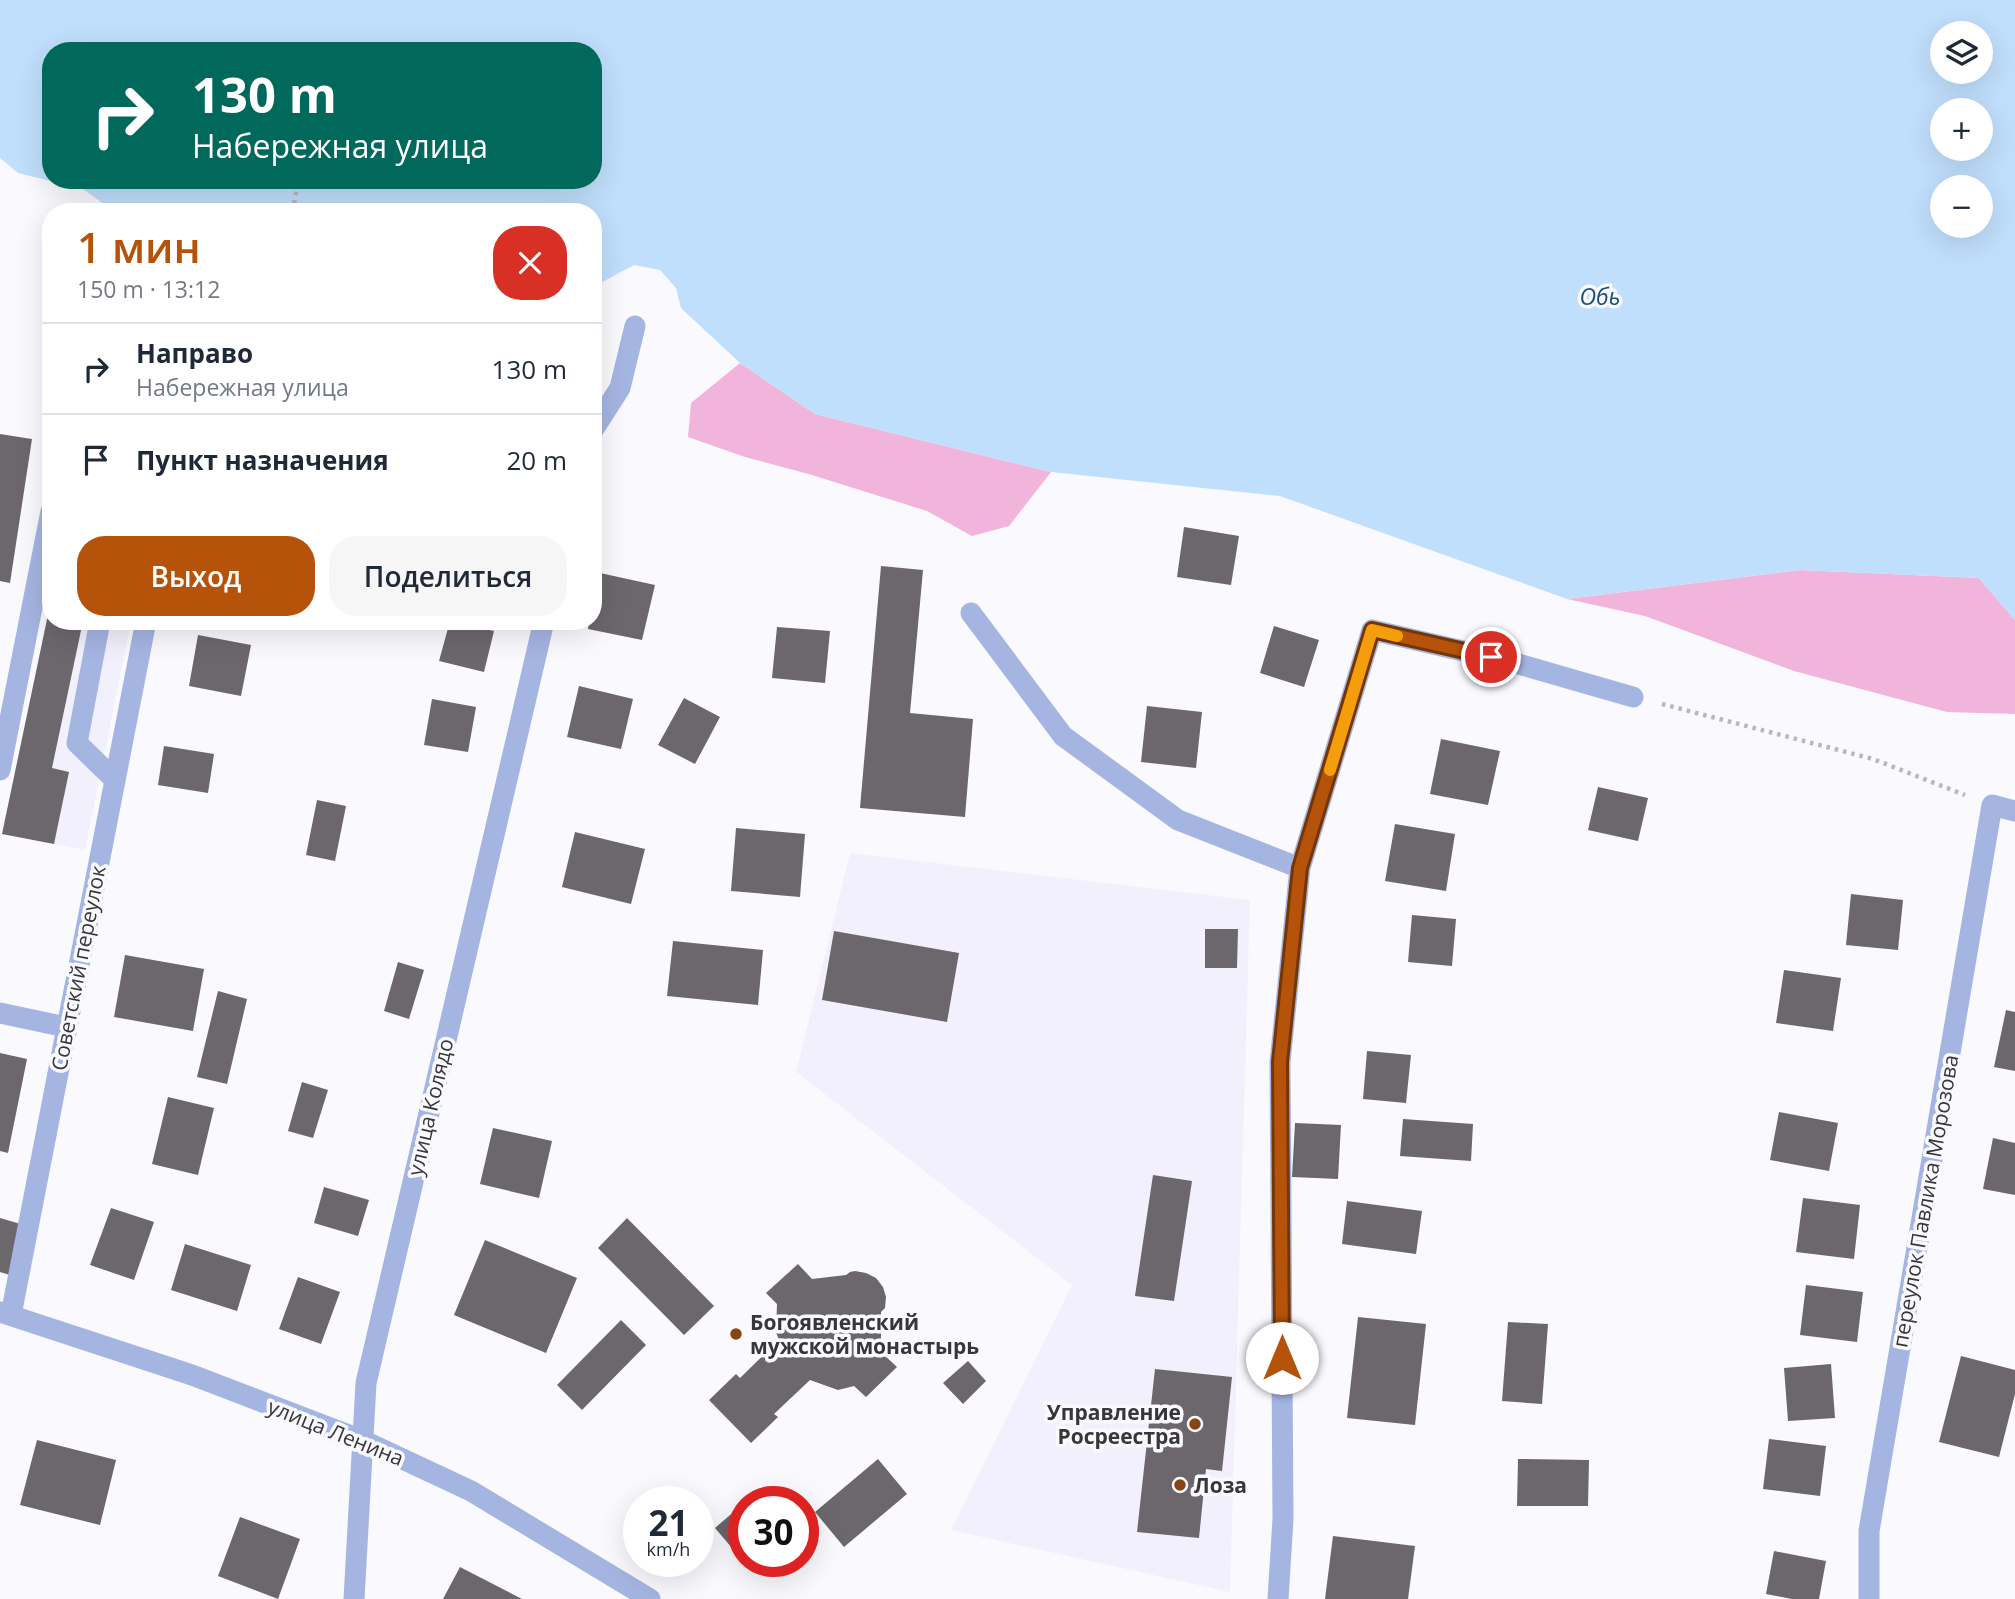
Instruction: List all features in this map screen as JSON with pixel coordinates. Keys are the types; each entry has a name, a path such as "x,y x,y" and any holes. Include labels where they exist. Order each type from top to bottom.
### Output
{"street":[{"path":"602,416 620,388 635,326"},
{"path":"0,770 42,556"},
{"path":"971,613 1063,736 1178,820 1300,868"},
{"path":"98,630 77,743 115,780"},
{"name":"Советский переулок","path":"5,1314 66,1027 144,630"},
{"name":"улица Колядо","path":"354,1599 366,1384 542,630"},
{"path":"1278,1599 1283,1519 1280,1062 1300,868 1372,630 1515,663 1633,697"},
{"path":"1992,805 2015,811"},
{"name":"переулок Павлика Морозова","path":"1869,1599 1869,1531 1992,805"},
{"path":"0,1013 66,1027"},
{"name":"улица Ленина","path":"5,1314 192,1375 362,1440 471,1491 650,1599"}],"path":[{"path":"1633,697 1873,759 1992,805"}],"shaded area":[{"path":"740,363 815,414 1051,472 1009,526 972,536 927,511 745,457 688,437 691,403"},
{"path":"1800,570 1979,578 2015,620 2015,714 1947,712 1794,671 1645,616 1567,599"},
{"path":"45,630 129,630 85,850 2,834"},
{"path":"850,853 1250,900 1230,1592 951,1530 1072,1285 796,1072"}],"water":[{"name":"Обь","path":"0,0 2015,0 2015,620 1979,578 1800,570 1567,599 1280,496 1051,472 815,414 740,363 681,308 676,288 660,270 634,265 602,282 602,203 102,203 83,189 602,189 602,42 42,42 42,179 18,173 0,158"}],"building":[{"path":"0,434 32,439 10,583 0,581"},
{"path":"1184,527 1239,536 1231,585 1177,577"},
{"path":"881,566 923,570 910,713 973,719 965,817 860,808"},
{"path":"602,573 655,585 642,640 593,630 602,630"},
{"path":"1274,626 1319,640 1304,687 1260,673"},
{"path":"777,627 830,631 825,683 772,678"},
{"path":"45,630 81,630 52,768 69,772 54,844 2,834"},
{"path":"448,630 494,631 484,672 439,661"},
{"path":"198,635 251,645 241,696 189,686"},
{"path":"579,686 633,699 621,749 567,737"},
{"path":"684,698 720,717 695,764 658,745"},
{"path":"432,699 476,707 468,752 424,745"},
{"path":"1147,706 1202,712 1196,768 1141,762"},
{"path":"1441,739 1500,751 1488,805 1430,794"},
{"path":"164,746 214,754 208,793 158,785"},
{"path":"1598,787 1648,798 1638,841 1588,830"},
{"path":"317,800 346,806 335,861 306,855"},
{"path":"1395,824 1455,834 1446,891 1385,881"},
{"path":"736,828 805,834 800,897 731,891"},
{"path":"575,832 645,849 631,904 562,887"},
{"path":"1851,894 1903,900 1898,950 1846,945"},
{"path":"1412,915 1456,919 1452,966 1408,962"},
{"path":"1205,929 1238,929 1237,968 1205,968"},
{"path":"834,931 959,953 947,1022 822,1000"},
{"path":"673,941 763,950 758,1005 667,996"},
{"path":"125,955 204,969 193,1031 114,1017"},
{"path":"398,962 424,970 409,1019 384,1011"},
{"path":"1784,970 1841,978 1833,1031 1776,1023"},
{"path":"218,991 247,999 227,1084 197,1077"},
{"path":"2006,1010 2015,1012 2015,1071 1994,1067"},
{"path":"1367,1051 1411,1055 1406,1103 1363,1099"},
{"path":"0,1053 27,1059 8,1153 0,1151"},
{"path":"302,1082 328,1090 313,1138 288,1131"},
{"path":"168,1097 214,1108 198,1175 152,1164"},
{"path":"1779,1112 1838,1123 1829,1171 1770,1160"},
{"path":"1403,1119 1473,1124 1471,1161 1400,1156"},
{"path":"1295,1123 1341,1125 1338,1179 1292,1177"},
{"path":"493,1128 552,1141 539,1198 480,1184"},
{"path":"1993,1138 2015,1143 2015,1195 1983,1189"},
{"path":"1153,1175 1192,1181 1174,1301 1135,1296"},
{"path":"324,1187 369,1200 358,1236 314,1223"},
{"path":"1803,1198 1860,1205 1854,1259 1796,1252"},
{"path":"1347,1201 1422,1211 1416,1254 1342,1244"},
{"path":"111,1208 154,1222 134,1280 90,1265"},
{"path":"0,1218 24,1225 10,1275 0,1272"},
{"path":"627,1218 714,1306 684,1335 598,1248"},
{"path":"485,1240 577,1278 546,1353 454,1315"},
{"path":"185,1244 251,1265 237,1311 171,1290"},
{"path":"798,1264 812,1279 846,1275 855,1271 876,1278 886,1297 885,1308 881,1312 881,1352 897,1367 866,1397 854,1386 838,1390 810,1380 774,1414 778,1417 751,1443 709,1400 736,1374 740,1378 779,1340 776,1332 777,1304 766,1293"},
{"path":"298,1277 340,1292 321,1344 279,1329"},
{"path":"1806,1285 1863,1292 1857,1342 1800,1335"},
{"path":"1358,1317 1426,1324 1415,1425 1347,1418"},
{"path":"621,1320 646,1345 582,1410 557,1385"},
{"path":"1508,1322 1548,1324 1542,1404 1502,1401"},
{"path":"1961,1356 2015,1370 2015,1394 1999,1457 1939,1442"},
{"path":"968,1361 986,1381 963,1404 943,1383"},
{"path":"1831,1364 1835,1418 1788,1421 1784,1368"},
{"path":"1155,1369 1232,1377 1222,1471 1206,1469 1199,1538 1137,1532"},
{"path":"1769,1439 1826,1446 1820,1496 1763,1489"},
{"path":"37,1440 116,1460 100,1525 20,1505"},
{"path":"878,1459 907,1494 844,1547 819,1517 819,1509"},
{"path":"1518,1459 1589,1460 1588,1506 1517,1506"},
{"path":"240,1517 300,1539 278,1599 218,1576"},
{"path":"728,1517 728,1543 715,1528"},
{"path":"1333,1536 1415,1546 1408,1599 1325,1599"},
{"path":"1774,1551 1826,1561 1819,1599 1792,1599 1766,1594"},
{"path":"460,1567 522,1599 443,1599"}],"slow traffic":[{"path":"1330,770 1372,630 1397,636"}],"place":[{"name":"Богоявленский мужской монастырь","path":"736,1334"},
{"name":"Управление Росреестра","path":"1195,1424"},
{"name":"Лоза","path":"1180,1485"}],"route":[{"path":"1282,1358 1280,1062 1300,868 1372,630 1491,657"}]}
